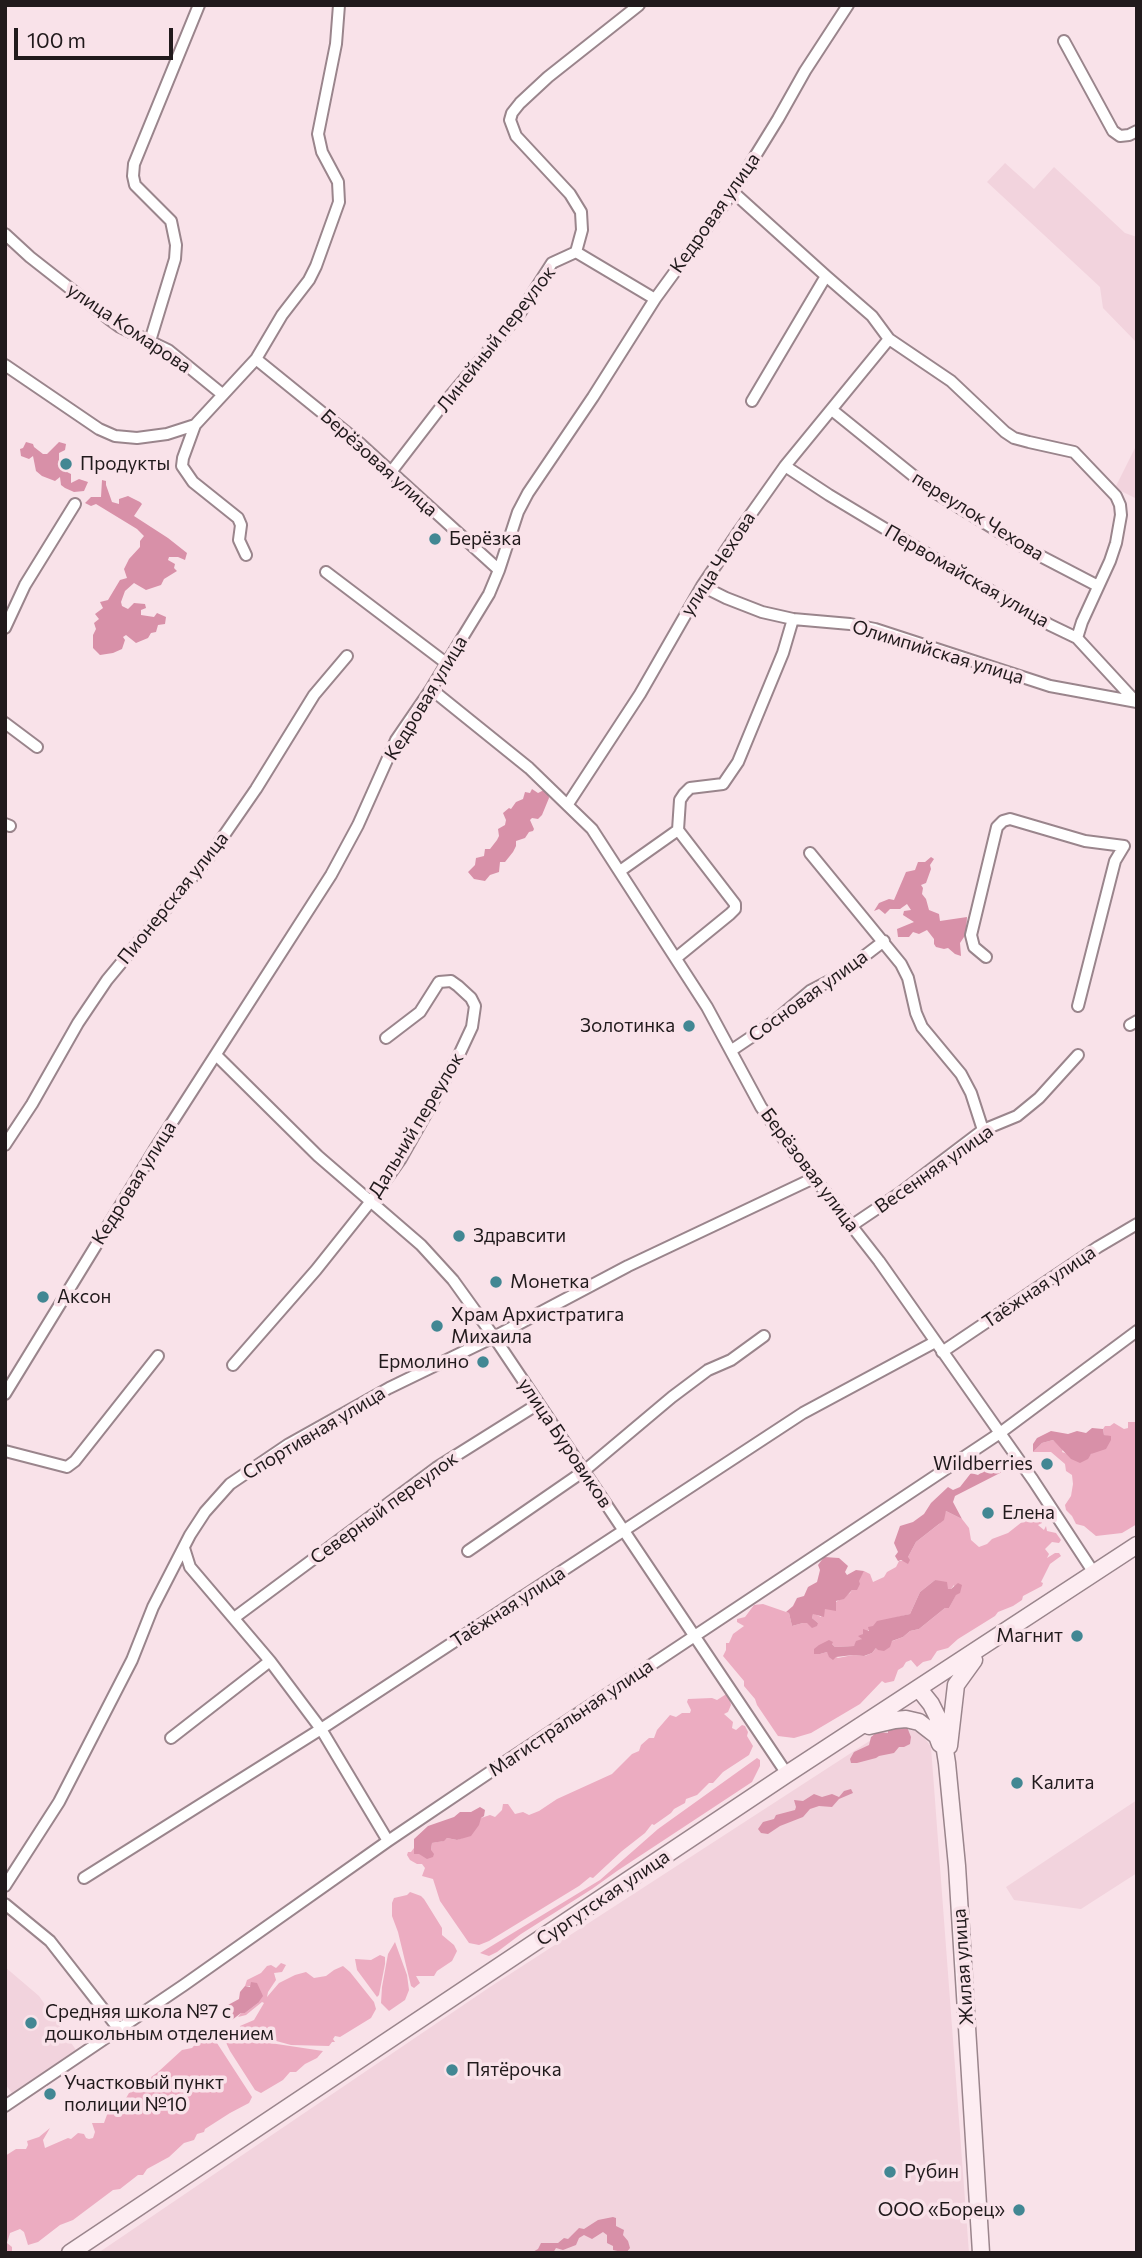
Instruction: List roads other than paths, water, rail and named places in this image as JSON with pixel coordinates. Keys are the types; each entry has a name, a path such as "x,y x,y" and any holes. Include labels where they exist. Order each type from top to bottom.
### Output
{"main road":[{"name":"Сургутская улица","path":"70,2253 787,1774 1137,1545"},
{"path":"947,1763 956,1685 961,1674 989,1643"},
{"name":"Жилая улица","path":"919,1689 937,1716 944,1738 947,1763 957,1867 981,2253"},
{"path":"857,1729 895,1720 919,1722 937,1736 947,1763"}],"street":[{"path":"150,341 175,259 176,245 171,221 135,185 134,164 198,5"},
{"path":"246,555 239,540 241,525 238,518 193,482 182,466 183,458 195,425 256,359 313,273 339,202 338,182 323,152 318,134 336,44 338,5"},
{"path":"576,252 582,230 580,212 570,194 516,136 510,120 520,103 548,77 639,5"},
{"name":"Кедровая улица","path":"5,1394 155,1149 331,875 358,825 397,740 482,605 499,570 518,512 528,493 656,299 733,192 848,5"},
{"path":"1063,41 1113,131 1120,136 1137,131"},
{"path":"733,192 872,316 889,339 951,381 997,425 1014,438 1068,449 1080,456 1115,496 1121,505 1116,543 1077,638"},
{"name":"улица Комарова","path":"5,234 109,319 168,351 222,394"},
{"name":"Линейный переулок","path":"391,472 441,407 520,313 552,263 576,252 656,299"},
{"path":"752,401 825,276"},
{"name":"улица Чехова","path":"568,804 651,676 702,586 785,466 889,339"},
{"name":"Берёзовая улица","path":"256,359 318,408 499,570"},
{"path":"5,365 99,429 116,436 136,439 195,425"},
{"name":"переулок Чехова","path":"832,410 931,490 1027,549 1098,586"},
{"name":"Первомайская улица","path":"785,466 937,560 1077,638 1136,702"},
{"path":"5,628 24,585 75,504"},
{"path":"326,572 446,663"},
{"name":"Олимпийская улица","path":"702,586 762,612 793,619 875,629 1050,686 1136,702"},
{"path":"676,958 735,909 735,904 678,830 680,800 690,788 723,784 738,762 783,653 793,619"},
{"name":"Пионерская улица","path":"5,1144 107,980 209,857 256,789 314,695 347,656"},
{"name":"Берёзовая улица","path":"431,689 530,768 592,829 732,1050 761,1107 879,1261 1094,1573"},
{"path":"5,723 37,747"},
{"path":"986,957 974,947 971,935 997,827 1003,821 1010,819 1085,841 1124,846 1137,840"},
{"path":"621,871 678,830"},
{"path":"1078,1006 1115,860 1124,846"},
{"path":"810,853 901,964 908,978 922,1027 961,1074 971,1093 983,1130"},
{"name":"Сосновая улица","path":"732,1050 772,1024 810,990 837,977 884,941"},
{"name":"Дальний переулок","path":"233,1365 316,1270 371,1202 400,1160 458,1057 472,1027 475,1006 471,998 451,981 439,982 420,1012 386,1038"},
{"name":"улица Буровиков","path":"216,1055 318,1156 439,1263 494,1337 787,1774"},
{"name":"Весенняя улица","path":"851,1226 900,1193 983,1130 1017,1116 1078,1055"},
{"name":"Спортивная улица","path":"5,1886 59,1802 132,1660 153,1607 190,1535 205,1512 230,1484 289,1444 389,1388 494,1337 628,1266 814,1178"},
{"name":"Таёжная улица","path":"942,1352 1098,1247 1137,1224"},
{"name":"Магистральная улица","path":"5,2106 184,1985 388,1841 1000,1433 1137,1331"},
{"path":"468,1551 584,1471 708,1370 731,1360 764,1336"},
{"name":"Таёжная улица","path":"84,1878 321,1729 803,1413 935,1342"},
{"path":"5,1451 67,1467 75,1461 158,1356"},
{"name":"Северный переулок","path":"234,1618 436,1468 538,1404"},
{"path":"184,1548 190,1567 270,1661 321,1729 388,1841"},
{"path":"171,1738 270,1661"},
{"path":"5,1904 50,1941 118,2028"}],"place":[{"name":"Продукты","path":"66,464"},
{"name":"Берёзка","path":"435,539"},
{"name":"Золотинка","path":"689,1026"},
{"name":"Здравсити","path":"459,1236"},
{"name":"Монетка","path":"496,1282"},
{"name":"Аксон","path":"43,1297"},
{"name":"Храм Архистратига Михаила","path":"437,1326"},
{"name":"Ермолино","path":"483,1362"},
{"name":"Wildberries","path":"1047,1464"},
{"name":"Елена","path":"988,1513"},
{"name":"Магнит","path":"1077,1636"},
{"name":"Калита","path":"1017,1783"},
{"name":"Средняя школа №7 с дошкольным отделением","path":"31,2023"},
{"name":"Пятёрочка","path":"452,2070"},
{"name":"Участковый пункт полиции №10","path":"50,2094"},
{"name":"Рубин","path":"890,2172"},
{"name":"ООО «Борец»","path":"1019,2210"}]}
